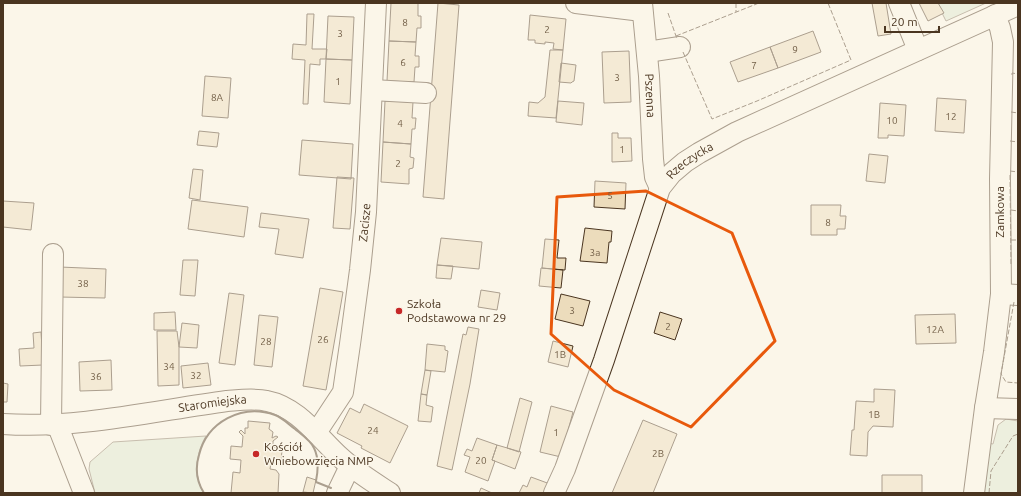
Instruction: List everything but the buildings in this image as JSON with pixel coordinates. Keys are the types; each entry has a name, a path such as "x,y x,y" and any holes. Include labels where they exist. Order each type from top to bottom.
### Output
{"street":[{"name":"Zacisze","path":"316,433 343,392 360,270 366,212 376,3"},
{"path":"576,3 642,7"},
{"path":"899,3 918,50"},
{"name":"Rzeczycka","path":"554,493 565,469 604,360 646,235 660,188 672,173 685,162 731,135 1018,5"},
{"name":"Pszenna","path":"642,7 649,76 653,159 655,177 660,188"},
{"name":"Zamkowa","path":"974,493 984,408 994,352 1009,295 1000,179 1003,42 995,15"},
{"path":"647,52 680,47"},
{"path":"372,90 426,93"},
{"path":"53,254 54,424 84,493"},
{"name":"Staromiejska","path":"3,424 54,424 82,422 228,401 258,400 275,403 288,408 350,466 390,493"},
{"path":"984,408 1018,408"},
{"path":"337,493 350,466"}],"highlighted area":[{"path":"646,191 732,233 775,341 691,427 614,390 551,334 557,197"}],"green space":[{"path":"937,3 986,3 946,21"},
{"path":"1006,419 1018,421 1018,493 981,493 988,443 993,444 998,425"},
{"path":"206,436 200,450 197,464 198,479 204,493 95,493 89,469 90,462 113,442"}],"fence":[{"path":"736,3 736,12"},
{"path":"676,36 759,3"},
{"path":"683,52 712,119 851,60 828,3"},
{"path":"668,13 677,39"},
{"path":"1012,75 1012,73 1018,74"},
{"path":"1011,112 1018,113"},
{"path":"1010,141 1018,142"},
{"path":"1010,171 1018,172"},
{"path":"1010,175 1011,265"},
{"path":"1011,210 1018,211"},
{"path":"1011,240 1018,240"},
{"path":"1014,302 1001,374 1006,382 1018,383"},
{"path":"989,493 991,471 1013,436 1018,434"}],"wall":[{"path":"204,493 197,475 198,460 203,443 210,433 228,418 250,412 263,412 278,416 303,435 313,445 317,456 318,469 316,481"},
{"path":"316,482 331,488"}],"place":[{"name":"Szkoła Podstawowa nr 29","path":"399,311"},
{"name":"Kościół Wniebowzięcia NMP","path":"256,454"}]}
